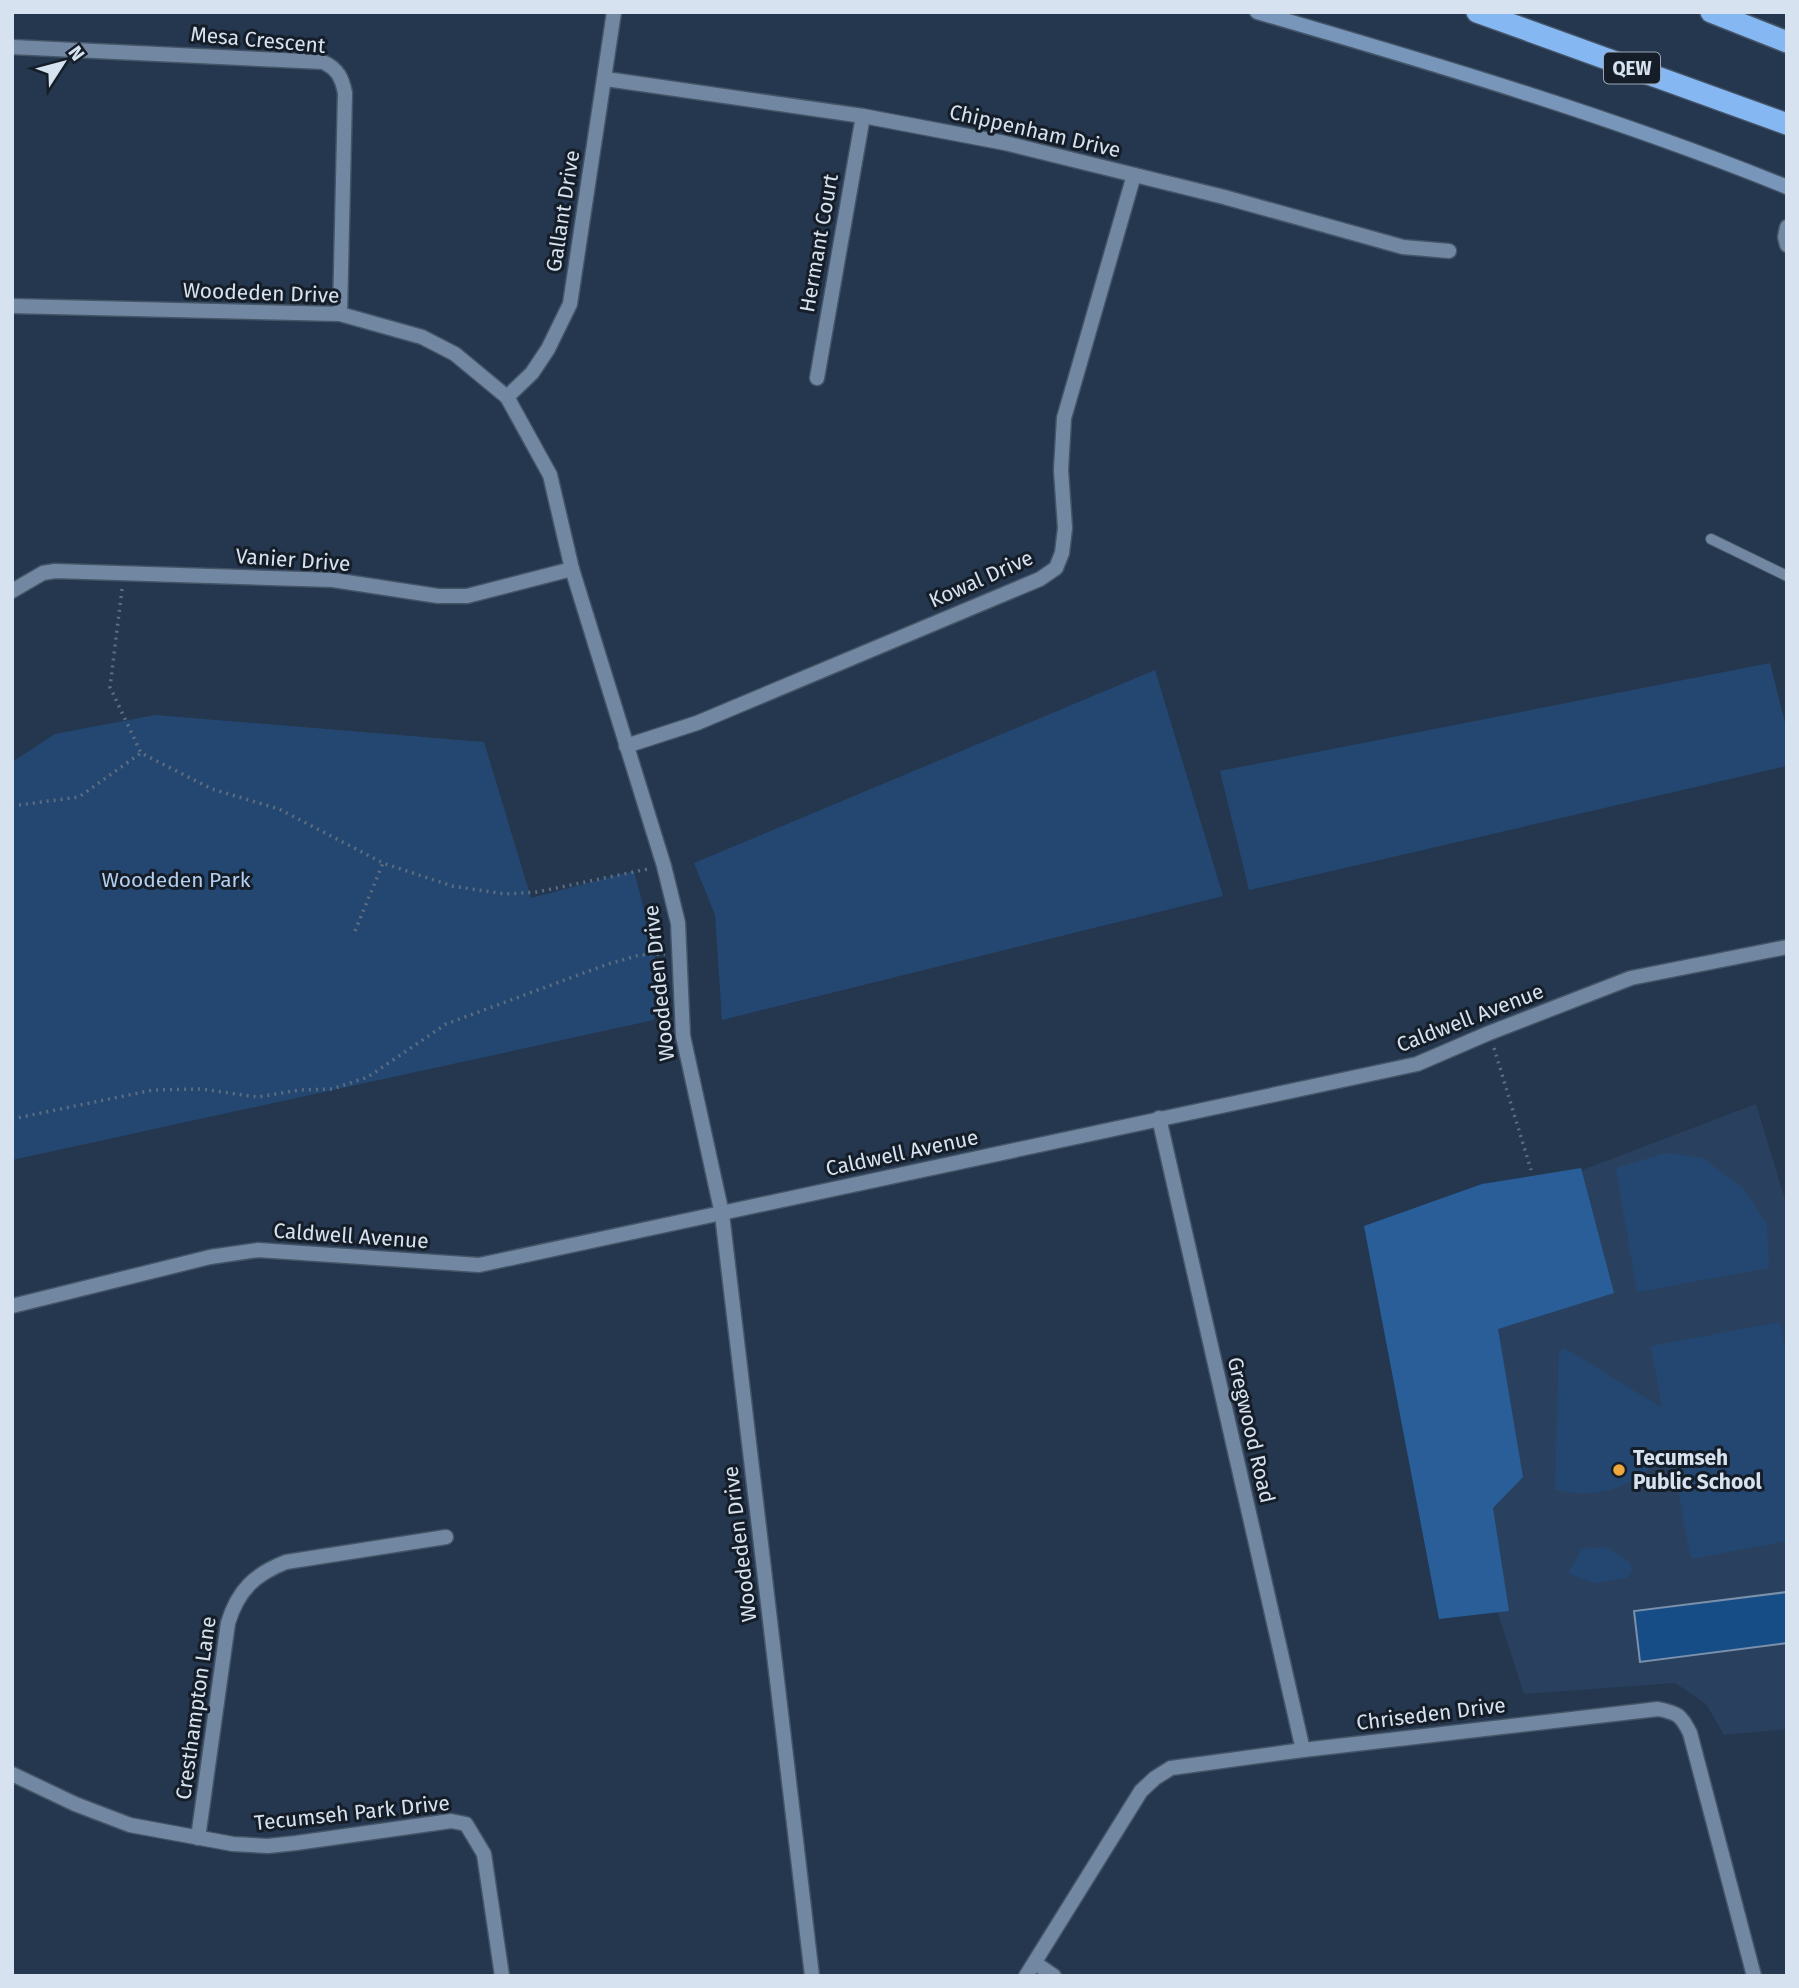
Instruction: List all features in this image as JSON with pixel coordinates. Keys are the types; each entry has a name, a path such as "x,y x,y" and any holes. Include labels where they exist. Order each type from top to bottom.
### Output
{"highway":[{"name":"QEW","path":"1476,12 1787,124"},
{"path":"1711,12 1787,41"},
{"path":"1731,12 1787,27"}],"street":[{"name":"Gallant Drive","path":"507,397 532,373 548,349 570,303 606,79 614,12"},
{"path":"1256,12 1576,109 1697,150 1787,187"},
{"name":"Mesa Crescent","path":"12,47 323,62 334,68 342,79 345,93 340,314"},
{"name":"Chippenham Drive","path":"606,79 863,116 1005,143 1403,247 1449,251"},
{"name":"Hermant Court","path":"817,378 863,116"},
{"name":"Kowal Drive","path":"626,746 697,723 1040,579 1056,568 1064,542 1061,470 1064,418 1134,175"},
{"path":"1787,227 1787,245"},
{"name":"Woodeden Drive","path":"12,306 340,314 422,337 455,354 507,397 550,475 572,569 664,866 678,923 682,1036 722,1213 812,1976"},
{"name":"Vanier Drive","path":"12,591 43,573 55,571 333,580 438,597 467,596 572,569"},
{"name":"Caldwell Avenue","path":"12,1306 210,1257 258,1250 479,1265 1417,1064 1632,978 1787,947"},
{"name":"Gregwood Road","path":"1159,1118 1303,1750"},
{"name":"Cresthampton Lane","path":"198,1838 228,1623 233,1606 246,1587 265,1570 286,1562 446,1537"},
{"name":"Chriseden Drive","path":"1031,1969 1141,1791 1155,1777 1171,1768 1658,1709 1682,1717 1690,1733 1754,1976"},
{"name":"Tecumseh Park Drive","path":"12,1774 75,1804 130,1825 233,1843 268,1846 451,1821 466,1824 484,1854 502,1976"},
{"path":"1031,1969 1054,1976"}],"lane":[{"path":"1711,538 1787,576"}],"path":[{"path":"124,573 110,687 141,753 212,789 279,809 383,863 452,886 505,894 537,892 664,866"},
{"path":"12,806 79,797 141,753"},
{"path":"355,931 383,863"},
{"path":"12,1119 153,1090 201,1089 258,1097 299,1090 332,1089 368,1077 446,1024 607,964 640,955 679,953"},
{"path":"1489,1033 1531,1170"}],"shaded area":[{"name":"Tecumseh Public School","path":"1756,1104 1787,1206 1787,1729 1724,1735 1706,1704 1675,1683 1524,1694 1383,1257 1540,1186"},
{"path":"1581,1168 1614,1293 1498,1329 1523,1477 1493,1508 1509,1611 1439,1619 1364,1226 1482,1184"}],"green space":[{"path":"1770,663 1787,731 1787,766 1249,890 1220,771"},
{"path":"1155,670 1223,896 722,1020 715,915 694,863"},
{"name":"Woodeden Park","path":"155,715 484,742 531,898 634,871 655,952 654,1020 12,1160 12,762 55,734"},
{"path":"1665,1153 1703,1158 1745,1190 1767,1225 1769,1268 1637,1292 1616,1168"},
{"path":"1780,1322 1787,1358 1787,1541 1691,1559 1670,1448 1645,1472 1619,1487 1589,1493 1555,1490 1559,1352 1565,1348 1662,1408 1651,1346"},
{"path":"1606,1547 1630,1563 1632,1571 1627,1578 1594,1583 1568,1573 1582,1549"}],"building":[{"path":"1787,1592 1787,1643 1640,1662 1634,1611"}],"place":[{"name":"Tecumseh Public School","path":"1619,1470"}]}
